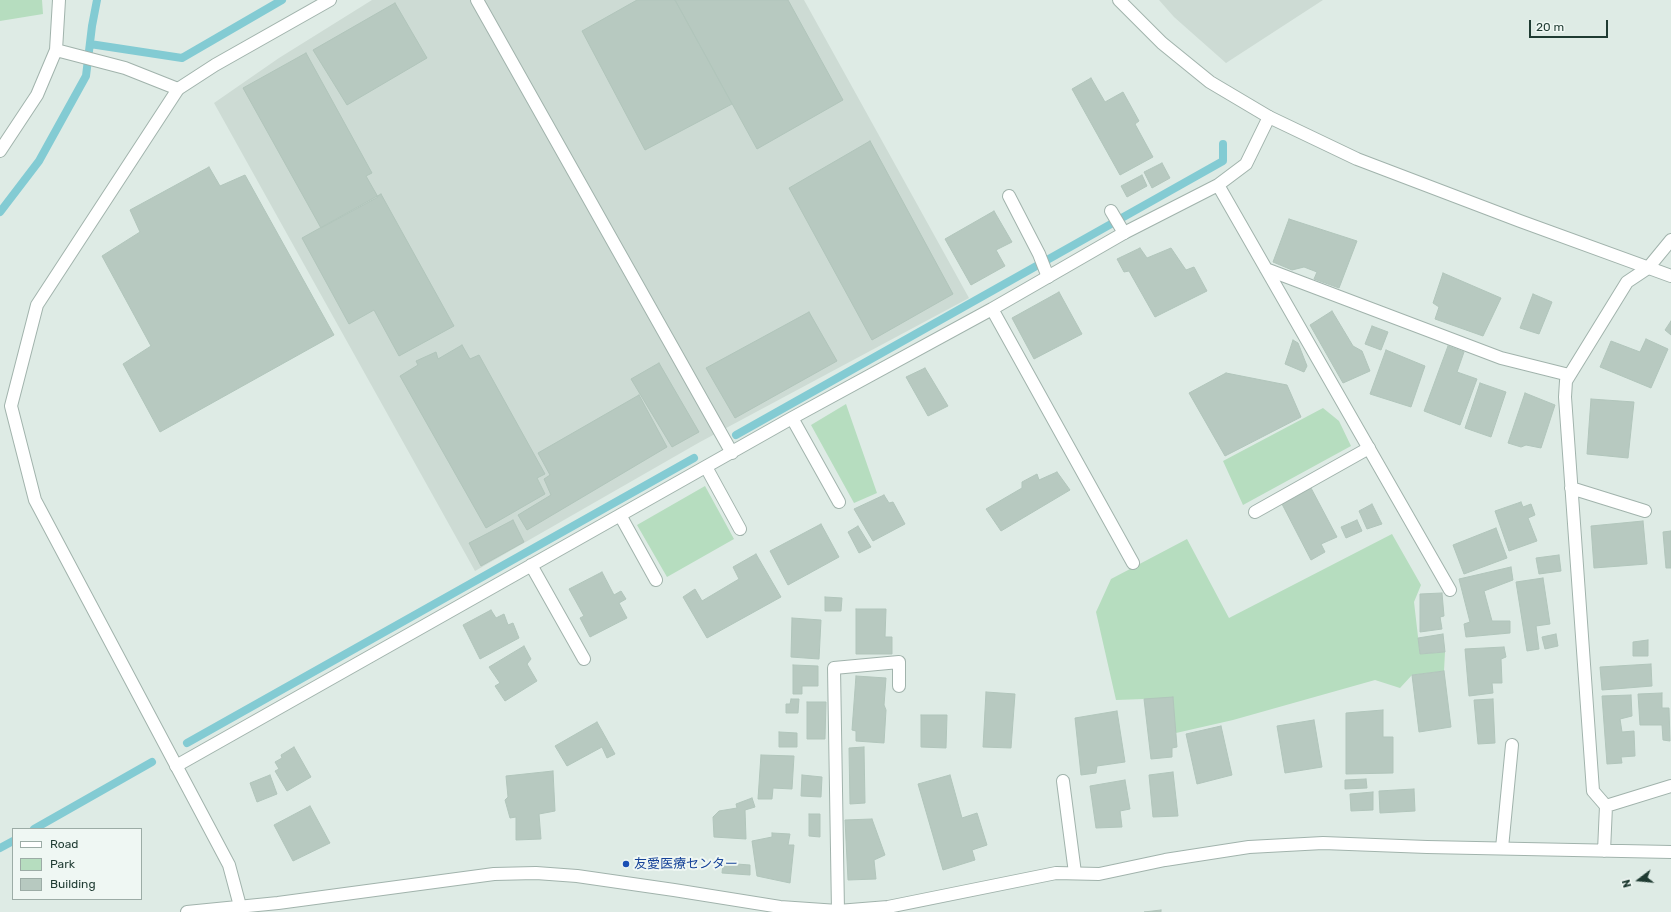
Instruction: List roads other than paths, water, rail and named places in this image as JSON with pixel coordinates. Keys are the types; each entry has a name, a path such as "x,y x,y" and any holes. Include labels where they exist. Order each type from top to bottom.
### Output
{"street":[{"path":"0,151 37,94 56,50 59,0"},
{"path":"239,909 229,865 35,500 11,406 37,305 178,89 215,65 330,0"},
{"path":"477,0 732,453"},
{"path":"1119,0 1162,43 1210,82 1269,117 1357,159 1671,276"},
{"path":"56,50 125,68 178,89"},
{"path":"176,766 792,418 992,309 1124,233 1218,185 1246,164 1269,117"},
{"path":"1218,185 1450,590"},
{"path":"1008,196 1039,254 1048,277"},
{"path":"1111,211 1124,233"},
{"path":"1604,852 1606,806 1593,791 1571,488 1565,396 1566,381 1626,282 1648,268 1671,240"},
{"path":"1266,269 1501,358 1569,376"},
{"path":"992,309 1133,563"},
{"path":"792,418 839,502"},
{"path":"1255,512 1369,448"},
{"path":"706,467 740,529"},
{"path":"1571,488 1645,511"},
{"path":"620,515 656,580"},
{"path":"531,566 584,659"},
{"path":"838,911 834,668 899,662 899,686"},
{"path":"1502,848 1512,745"},
{"path":"1063,781 1076,873"},
{"path":"1606,806 1671,786"},
{"path":"187,912 239,909 494,874 536,873 577,876 780,907 838,911 888,907 1056,873 1099,874 1165,860 1249,846 1323,843 1604,852 1671,852"}],"waterway":[{"path":"0,212 39,161 86,76 92,26 97,0"},
{"path":"90,44 182,58 282,0"},
{"path":"736,435 1223,161 1223,144"},
{"path":"187,743 694,458"},
{"path":"36,828 152,762"},
{"path":"0,848 12,842"}],"place":[{"name":"友愛医療センター","path":"626,864"}]}
